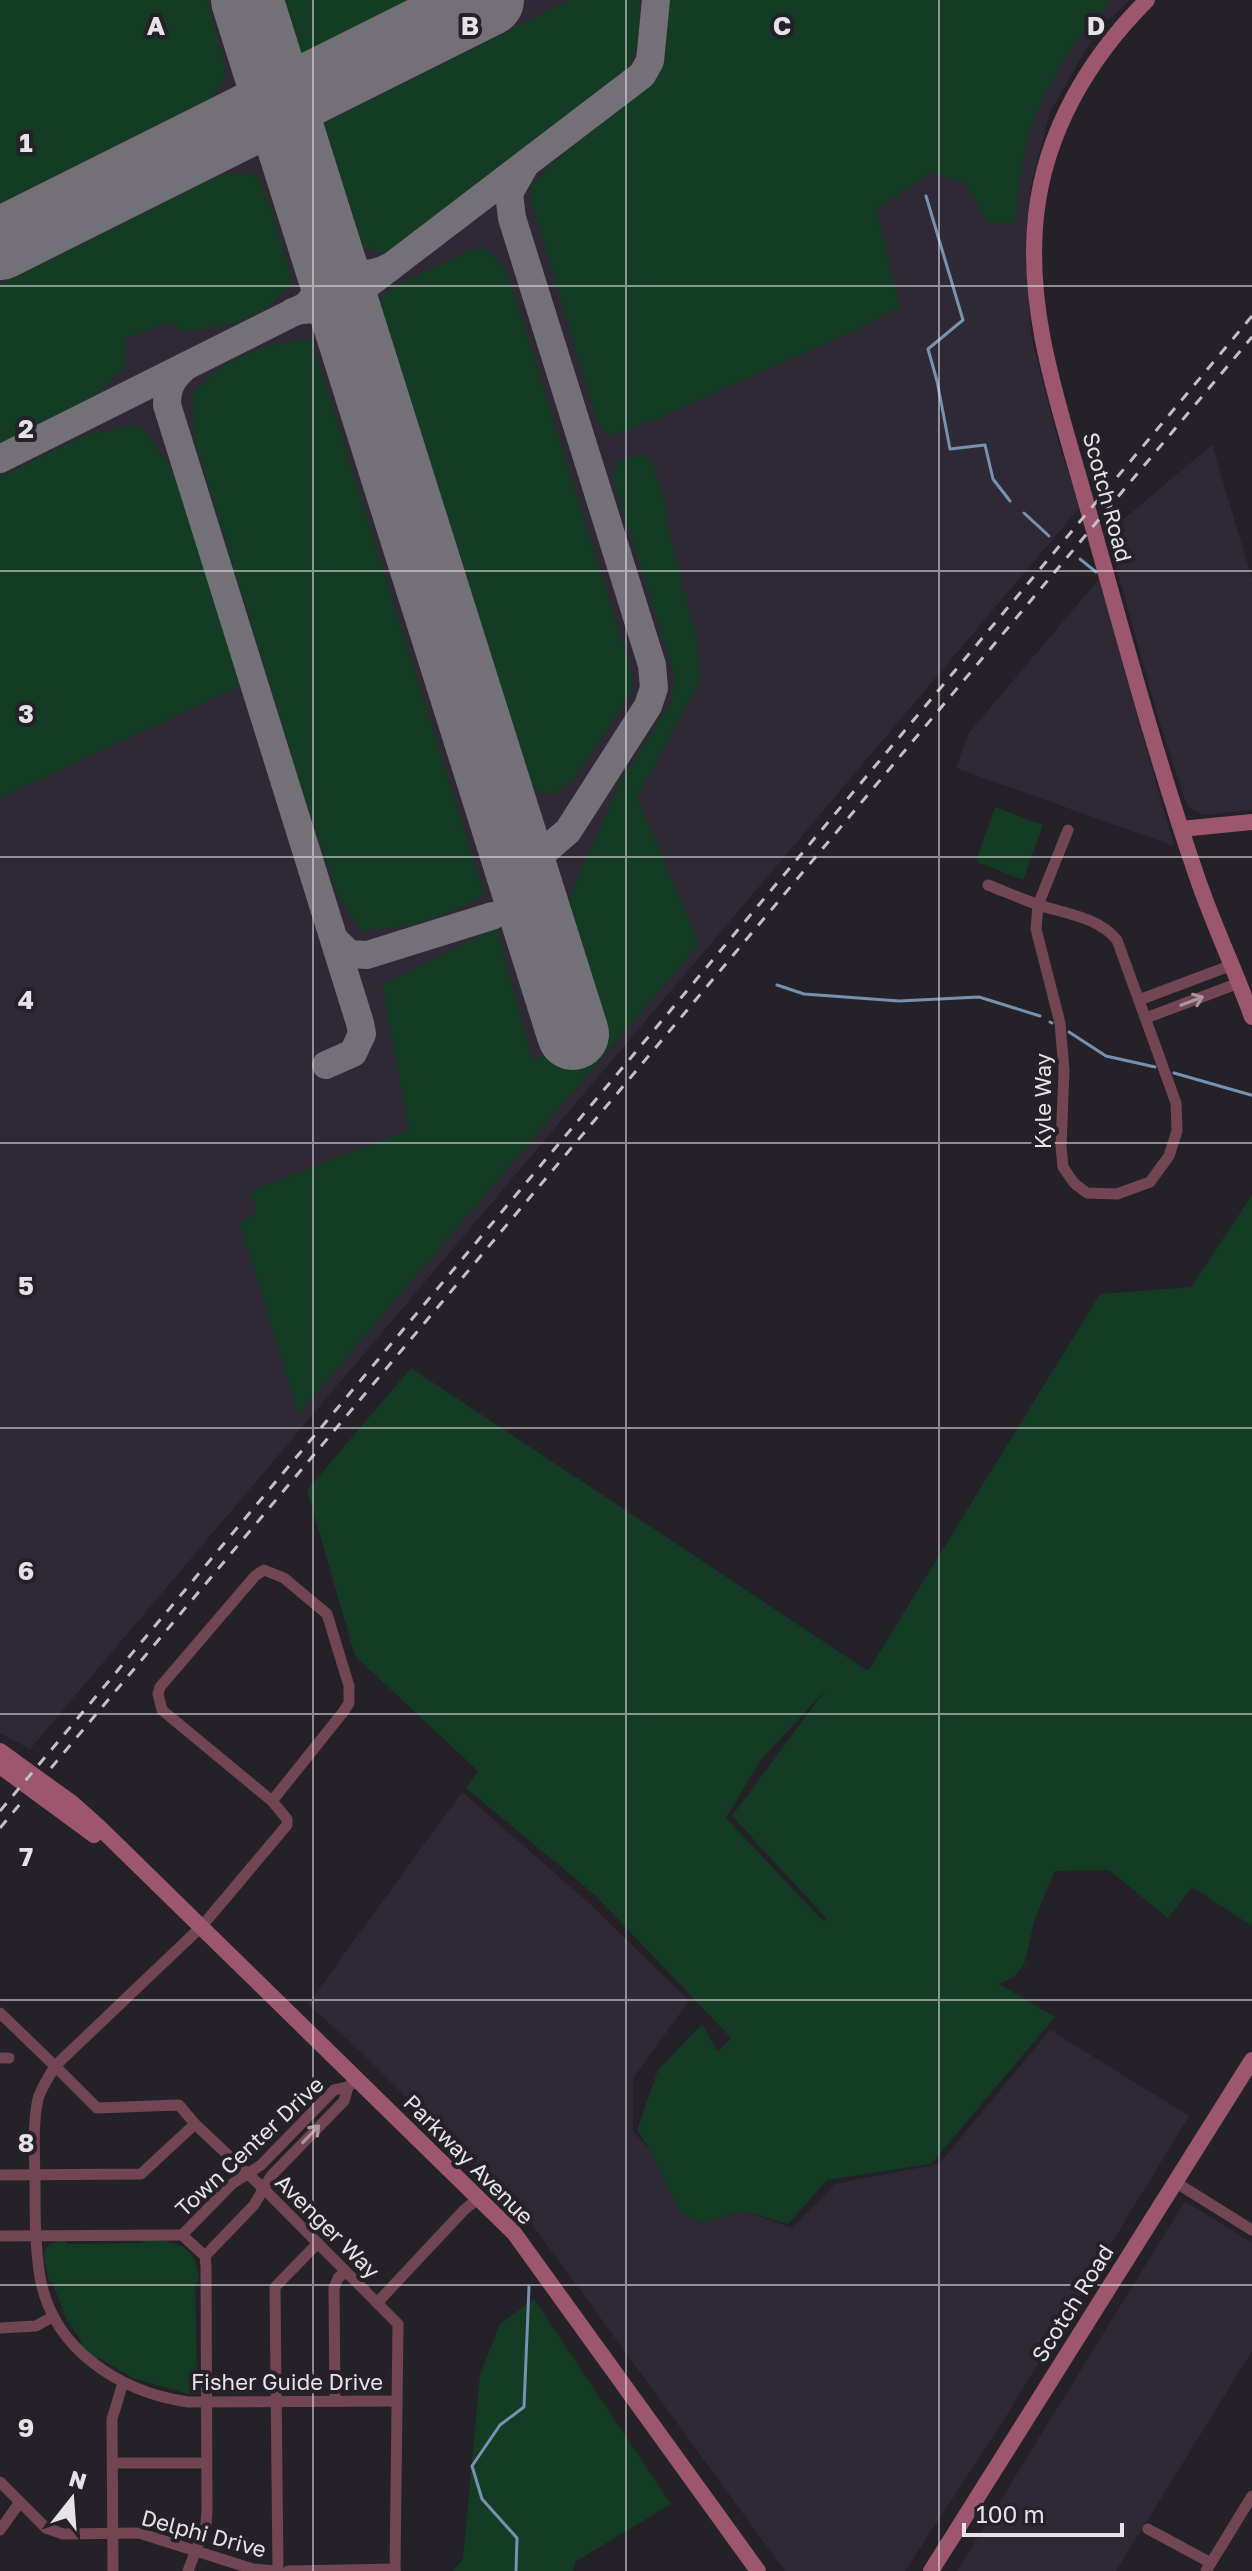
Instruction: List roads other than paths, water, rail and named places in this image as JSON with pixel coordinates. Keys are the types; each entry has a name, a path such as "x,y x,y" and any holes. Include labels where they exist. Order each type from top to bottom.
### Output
{"main road":[{"name":"Scotch Road","path":"1147,0 1126,21 1088,70 1060,124 1039,198 1034,275 1042,335 1074,457 1181,829 1198,882 1252,1017"},
{"path":"1181,829 1252,822"},
{"name":"Parkway Avenue","path":"0,1751 72,1803 202,1926 353,2083 514,2233 758,2571"},
{"name":"Parkway Avenue","path":"0,1766 129,1859"},
{"name":"Scotch Road","path":"931,2571 1252,2060"}],"street":[{"name":"Kyle Way","path":"988,885 1038,905 1097,923 1109,930 1117,940 1176,1103 1177,1131 1169,1156 1150,1182 1117,1194 1087,1193 1074,1183 1063,1167 1064,1070 1060,1023 1036,929 1038,905 1068,830"},
{"path":"1139,1000 1232,965"},
{"path":"1146,1018 1239,983"},
{"path":"0,2013 55,2066 202,1926 287,1825 287,1819 272,1801 162,1710 158,1694 160,1687 255,1576 264,1570 284,1578 327,1614 351,1694 344,1711 272,1801"},
{"name":"Avenger Way","path":"55,2066 97,2108 179,2105 377,2303 479,2198"},
{"name":"Fisher Guide Drive","path":"55,2066 38,2096 35,2235 40,2279 52,2317 89,2362 123,2383 162,2398 207,2402 397,2401"},
{"name":"Town Center Drive","path":"0,2236 182,2235 232,2184 261,2165 334,2090 353,2083"},
{"name":"Town Center Drive","path":"205,2256 254,2205 271,2176 344,2101 353,2083"},
{"path":"0,2175 141,2174 195,2124"},
{"path":"1175,2182 1252,2230"},
{"path":"182,2235 205,2256 206,2524 188,2571"},
{"path":"276,2571 275,2287 318,2243"},
{"path":"335,2401 334,2288 345,2272"},
{"path":"377,2303 398,2324 395,2570"},
{"path":"0,2328 36,2326 52,2317"},
{"path":"113,2571 112,2419 123,2383"},
{"path":"113,2463 206,2463"},
{"name":"Delphi Drive","path":"0,2482 46,2528 63,2534 139,2533 253,2569 276,2571"},
{"path":"1148,2529 1208,2567 1252,2496"},
{"path":"0,2530 20,2502"},
{"name":"Delphi Drive","path":"288,2571 395,2570"}],"waterway":[{"path":"926,196 963,320 928,349 950,449 985,445 993,479 1010,501"},
{"path":"1024,513 1049,536"},
{"path":"1080,559 1096,572"},
{"path":"777,985 804,994 899,1001 979,997 1040,1016"},
{"path":"1069,1032 1106,1056 1155,1067"},
{"path":"1174,1073 1251,1095"},
{"path":"516,2571 517,2538 482,2499 472,2466 500,2425 524,2407 529,2287"}],"railway":[{"path":"0,1811 1252,316"},
{"path":"51,1768 1252,337"},
{"path":"0,1828 20,1804"}]}
